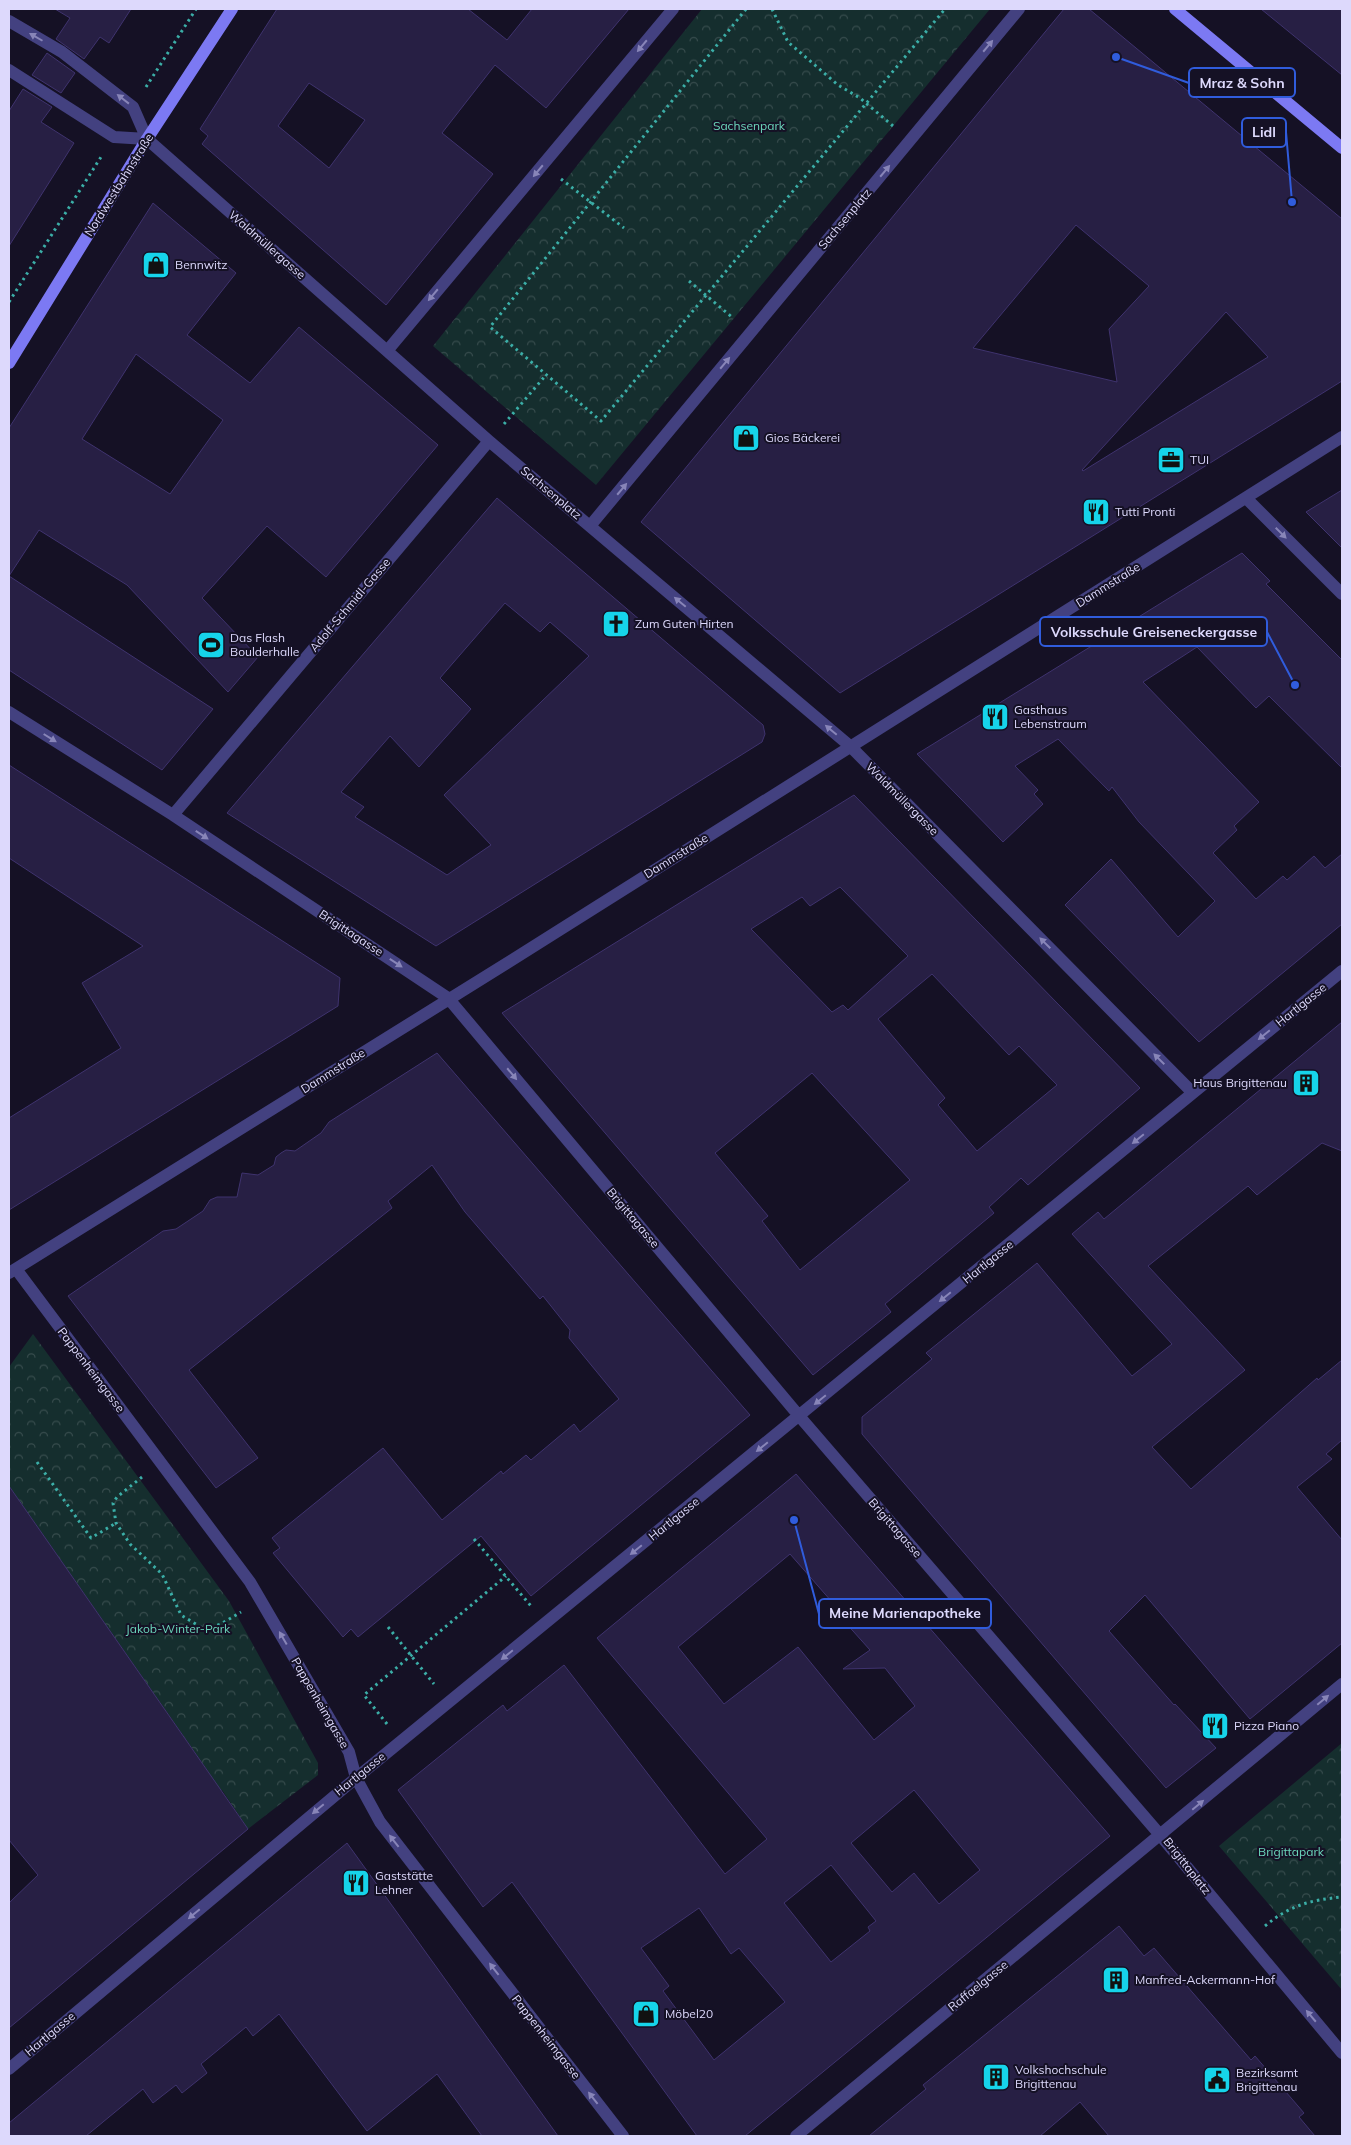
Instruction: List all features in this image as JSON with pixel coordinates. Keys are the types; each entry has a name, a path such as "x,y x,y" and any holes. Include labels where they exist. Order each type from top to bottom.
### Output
{"street":[{"name":"Nordwestbahnstraße","path":"9,363 147,139 232,9"},
{"path":"387,351 673,9"},
{"name":"Sachsenplatz","path":"387,351 489,441 590,526 1019,9"},
{"path":"1175,9 1342,148"},
{"path":"9,21 62,52 133,107 147,139 114,137 9,70"},
{"name":"Waldmüllergasse","path":"147,139 387,351"},
{"name":"Dammstraße","path":"12,1271 448,998 512,960 1342,437"},
{"name":"Adolf-Schmidl-Gasse","path":"173,815 489,441"},
{"path":"1247,498 1342,594"},
{"name":"Waldmüllergasse","path":"590,526 850,746 1193,1093"},
{"name":"Brigittagasse","path":"9,712 173,815 448,998 800,1417 1161,1836"},
{"name":"Hartlgasse","path":"9,2069 356,1778 800,1417 1342,971"},
{"name":"Pappenheimgasse","path":"12,1271 250,1582 349,1752 356,1778 380,1822 623,2136"},
{"name":"Brigittaplatz","path":"1342,1684 1161,1836 1342,2053"},
{"name":"Raffaelgasse","path":"796,2136 1161,1836"}],"path":[{"path":"746,9 490,327 601,422 945,9"},
{"path":"772,9 788,42 838,85 866,104 910,140"},
{"path":"543,164 624,228"},
{"path":"689,281 750,333"},
{"path":"489,441 546,375"},
{"path":"37,1462 91,1538 116,1523"},
{"path":"160,1462 117,1496 114,1503 116,1523 130,1544 162,1574 181,1615 204,1629 221,1624 262,1602"},
{"path":"474,1539 521,1594"},
{"path":"400,1742 364,1695 506,1576"},
{"path":"388,1627 449,1702"},
{"path":"1247,1940 1280,1914 1312,1900 1342,1897"}],"green space":[{"name":"Sachsenpark","path":"702,9 990,9 596,485 433,346"},
{"name":"Jakob-Winter-Park","path":"33,1334 229,1601 318,1763 318,1775 248,1829 222,1790 211,1799 198,1782 210,1774 9,1486 9,1367"},
{"name":"Brigittapark","path":"1342,1743 1342,1990 1219,1846"}],"building":[{"path":"55,9 131,9 109,43 100,37 84,59 56,39 70,18"},
{"path":"277,9 468,9 507,40 532,9 629,9 546,108 495,65 442,133 493,174 386,305 202,144 208,136 200,129","holes":["309,83 365,120 329,168 278,126"]},
{"path":"1064,9 1089,9 1342,219 1342,381 840,693 641,522","holes":["1076,225 1149,286 1109,329 1117,382 973,348","1226,312 1268,357 1083,471 1082,470"]},
{"path":"1261,9 1342,9 1342,75"},
{"path":"47,53 75,73 61,93 32,75"},
{"path":"23,89 52,107 41,122 74,143 9,246 9,111"},
{"path":"153,203 236,273 187,335 250,383 299,327 438,445 326,577 267,526 202,598 258,657 228,692 127,585 39,530 9,576 9,428","holes":["136,354 223,420 170,494 82,439"]},
{"path":"1342,490 1342,548 1306,512"},
{"path":"497,498 763,725 765,734 762,742 436,946 227,813","holes":["505,603 540,632 550,622 589,656 444,795 491,845 447,875 355,817 364,807 341,792 390,736 419,767 471,709 440,678"]},
{"path":"1242,553 1270,581 1266,584 1342,660 1342,768 1269,696 1256,708 1197,647 1143,682 1259,802 1234,826 1237,830 1213,853 1256,899 1283,876 1287,880 1314,856 1325,868 1342,854 1342,924 1199,1042 1065,905 1111,859 1178,937 1215,901 1139,822 1112,787 1109,791 1058,739 1015,766 1038,790 1034,794 1043,804 1003,842 917,754"},
{"path":"9,576 213,709 162,770 9,670"},
{"path":"9,765 340,978 338,1006 9,1210 9,1118 121,1048 82,983 143,946 9,858"},
{"path":"854,795 1140,1088 1028,1185 1021,1178 989,1207 994,1213 885,1304 891,1312 813,1375 502,1013","holes":["840,887 908,956 848,1010 843,1005 832,1012 751,929 802,897 810,906","932,974 1009,1055 1019,1046 1057,1085 977,1151 938,1105 945,1098 878,1019","812,1073 910,1180 800,1270 762,1221 768,1216 715,1153"]},
{"path":"1342,1022 1342,1151 1322,1143 1257,1195 1248,1186 1148,1266 1245,1370 1152,1447 1191,1489 1317,1378 1318,1380 1342,1360 1342,1440 1326,1454 1332,1459 1297,1487 1342,1540 1342,1643 1250,1719 1145,1595 1109,1631 1174,1705 1216,1748 1166,1788 862,1434 862,1417 932,1359 926,1353 1037,1263 1132,1376 1172,1344 1072,1234 1098,1212 1104,1219"},
{"path":"437,1053 750,1415 531,1596 481,1536 358,1637 351,1629 343,1637 273,1553 280,1548 272,1538 383,1448 442,1520 501,1471 503,1474 526,1455 531,1460 574,1424 580,1432 619,1399 569,1338 570,1330 543,1296 540,1299 465,1212 432,1165 388,1201 392,1208 189,1370 258,1458 216,1488 68,1296 163,1231 176,1229 203,1211 210,1200 217,1197 237,1197 242,1173 258,1175 274,1165 276,1157 281,1153 286,1150 295,1151 321,1133 329,1122"},
{"path":"796,1474 1110,1836 745,2136 697,2136 512,1882 483,1907 398,1790 503,1705 507,1711 564,1665 725,1874 767,1839 597,1638","holes":["790,1554 839,1610 836,1612 870,1650 843,1669 885,1668 915,1706 874,1740 798,1647 724,1704 678,1647","914,1790 980,1870 939,1904 914,1873 892,1892 851,1843","831,1865 876,1921 868,1927 870,1931 831,1962 784,1903","699,1908 731,1954 739,1948 785,2002 714,2060 663,1991 669,1986 641,1948"]},
{"path":"9,1486 248,1829 9,2028 9,1903 38,1875 9,1840"},
{"path":"347,1843 558,2136 482,2136 437,2074 367,2131 279,2014 253,2036 246,2027 201,2064 207,2073 182,2093 176,2085 153,2103 143,2089 86,2136 9,2136 9,2123"},
{"path":"1119,1926 1144,1956 1154,1948 1251,2060 1255,2056 1304,2113 1299,2117 1315,2136 1109,2136 1080,2102 1040,2136 869,2136 926,2089 923,2085"}],"place":[{"name":"Mraz & Sohn","path":"1116,57"},
{"name":"Lidl","path":"1292,202"},
{"name":"Bennwitz","path":"156,265"},
{"name":"Gios Bäckerei","path":"746,438"},
{"name":"TUI","path":"1171,460"},
{"name":"Tutti Pronti","path":"1096,512"},
{"name":"Zum Guten Hirten","path":"616,624"},
{"name":"Das Flash Boulderhalle","path":"211,645"},
{"name":"Volksschule Greiseneckergasse","path":"1295,685"},
{"name":"Gasthaus Lebenstraum","path":"995,717"},
{"name":"Haus Brigittenau","path":"1306,1083"},
{"name":"Meine Marienapotheke","path":"794,1520"},
{"name":"Pizza Piano","path":"1215,1726"},
{"name":"Gaststätte Lehner","path":"356,1883"},
{"name":"Manfred-Ackermann-Hof","path":"1116,1980"},
{"name":"Möbel20","path":"646,2014"},
{"name":"Volkshochschule Brigittenau","path":"996,2077"},
{"name":"Bezirksamt Brigittenau","path":"1217,2080"}]}
